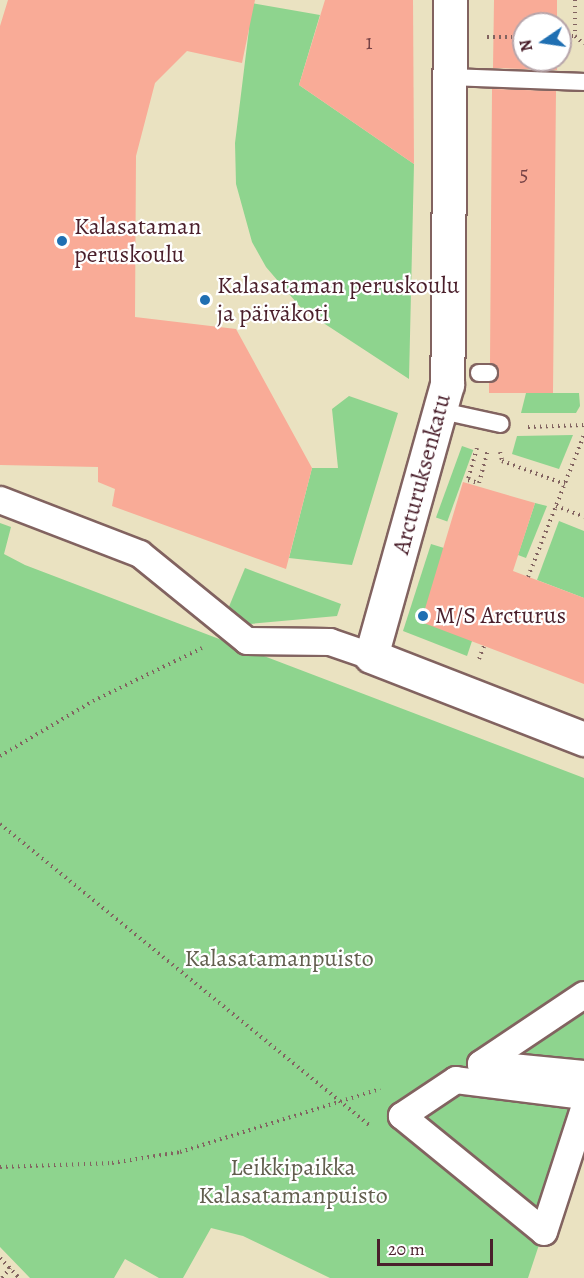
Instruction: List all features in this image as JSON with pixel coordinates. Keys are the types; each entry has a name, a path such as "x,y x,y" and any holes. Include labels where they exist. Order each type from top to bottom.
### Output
{"street":[{"name":"Arcturuksenkatu","path":"371,656 442,411 450,0"},
{"path":"0,500 141,554 247,641 330,642 584,739"},
{"path":"584,995 481,1064 584,1074"},
{"path":"584,1096 456,1080 402,1116 544,1232 584,1109"}],"lane":[{"path":"450,77 584,82"},
{"path":"442,411 501,424"}],"path":[{"path":"575,0 575,36 584,44"},
{"path":"482,37 512,37"},
{"path":"520,427 584,425"},
{"path":"528,577 584,435"},
{"path":"505,444 502,461 565,484"},
{"path":"476,452 468,480 479,483 489,448 502,452"},
{"path":"556,506 584,517"},
{"path":"0,756 185,653 222,642 247,641"},
{"path":"0,824 379,1132"},
{"path":"0,1167 111,1162 180,1152 342,1103"},
{"path":"0,1258 19,1278"},
{"path":"2,1278 10,1268"}],"green space":[{"path":"251,3 320,15 299,85 414,164 409,379 302,309 266,267 252,242 236,184 235,143 249,29 241,9"},
{"path":"526,393 579,393 580,406 576,413 521,413"},
{"path":"349,396 398,413 352,565 289,558 312,468 338,468 332,409"},
{"path":"573,435 559,469 512,454 517,436"},
{"path":"462,446 473,450 447,522 436,517"},
{"path":"535,503 547,506 526,558 518,555"},
{"path":"559,521 584,531 584,598 537,580"},
{"name":"Kalasatamanpuisto","path":"0,523 11,527 4,554 25,565 584,778 584,1109 528,1278 330,1278 243,1236 211,1228 183,1278 159,1278 125,1259 114,1278 30,1278 0,1247"},
{"path":"431,544 444,548 472,641 467,656 403,631"},
{"path":"245,568 341,604 337,616 239,625 228,609"}],"building":[{"name":"Kalasataman peruskoulu","path":"8,0 255,0 242,63 187,51 155,83 136,156 135,317 236,329 312,468 286,569 112,506 115,489 98,482 98,467 0,465 0,26"},
{"path":"325,0 413,0 414,164 299,85"},
{"path":"494,0 557,0 557,12 512,12 512,69 493,68"},
{"path":"492,89 556,91 553,393 489,393 489,383 499,374 490,363"},
{"path":"463,482 535,503 513,571 584,598 584,684 421,622"}],"place":[{"name":"Kalasataman peruskoulu","path":"62,241"},
{"name":"Kalasataman peruskoulu ja päiväkoti","path":"205,300"},
{"name":"M/S Arcturus","path":"423,616"}],"park label":[{"name":"Leikkipaikka Kalasatamanpuisto","path":"293,1182"}]}
